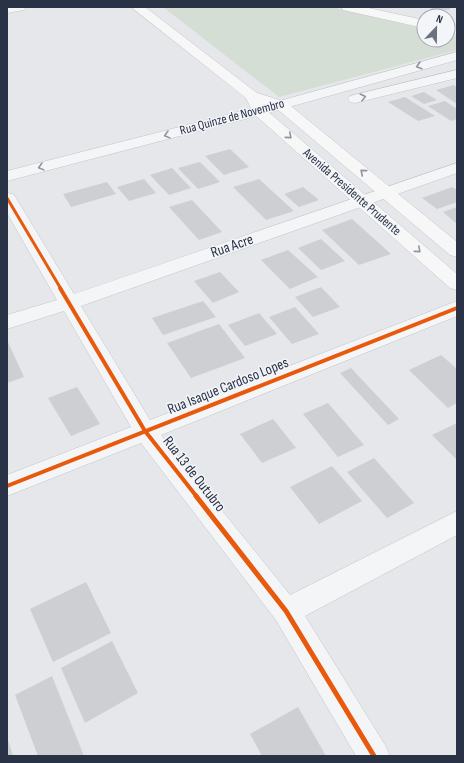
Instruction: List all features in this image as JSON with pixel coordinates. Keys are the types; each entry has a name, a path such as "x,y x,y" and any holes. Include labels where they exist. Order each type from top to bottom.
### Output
{"street":[{"path":"7,9 20,7"},
{"name":"Avenida Presidente Prudente","path":"137,7 261,109 457,284"},
{"path":"347,7 416,22"},
{"path":"382,7 416,14"},
{"name":"Rua Quinze de Novembro","path":"281,105 457,56"},
{"path":"338,104 457,74"},
{"name":"Avenida Presidente Prudente","path":"261,109 281,105 457,251"},
{"name":"Rua Quinze de Novembro","path":"7,176 261,109 294,115 324,107"},
{"name":"Rua Quinze de Novembro","path":"7,191 261,109"},
{"name":"Rua Acre","path":"7,322 69,303 457,168"},
{"name":"Rua 13 de Outubro","path":"7,198 145,431 286,611 374,756"},
{"name":"Rua Isaque Cardoso Lopes","path":"7,486 457,308"},
{"path":"286,611 457,522"}],"shaded area":[{"path":"163,7 332,7 416,27 416,48 456,48 457,36 457,50 279,97"}],"building":[{"path":"428,7 450,8 430,8"},
{"path":"454,85 457,87 457,104 436,90"},
{"path":"424,92 437,100 424,104 411,96"},
{"path":"405,97 435,116 418,121 388,102"},
{"path":"445,101 457,109 457,119 451,121 428,106"},
{"path":"230,149 249,167 224,175 205,156"},
{"path":"200,162 220,182 198,189 178,168"},
{"path":"172,168 191,188 169,195 150,175"},
{"path":"144,179 156,193 129,201 117,187"},
{"path":"259,179 294,211 266,220 233,187"},
{"path":"107,182 116,194 71,207 63,194"},
{"path":"303,187 319,200 299,207 284,194"},
{"path":"452,187 457,190 457,202 437,209 422,198"},
{"path":"192,200 222,232 199,240 169,207"},
{"path":"457,207 457,224 443,212"},
{"path":"352,219 391,254 359,265 322,230"},
{"path":"321,239 345,261 321,270 298,248"},
{"path":"288,250 318,277 290,289 261,260"},
{"path":"220,272 239,292 213,303 194,281"},
{"path":"321,287 340,307 313,317 295,297"},
{"path":"203,301 216,317 163,335 152,318"},
{"path":"295,307 319,334 292,344 269,317"},
{"path":"259,313 277,334 245,346 228,325"},
{"path":"219,324 245,358 191,378 167,343"},
{"path":"7,340 24,377 7,383"},
{"path":"441,355 457,369 457,403 448,408 409,370"},
{"path":"351,368 399,419 388,425 340,373"},
{"path":"77,387 100,424 71,436 48,398"},
{"path":"328,403 364,445 338,457 303,414"},
{"path":"273,419 296,448 262,463 240,434"},
{"path":"457,423 457,460 432,435"},
{"path":"374,458 414,503 387,518 347,472"},
{"path":"332,466 362,501 319,524 290,487"},
{"path":"86,582 111,633 53,662 30,609"},
{"path":"112,641 138,693 85,723 61,668"},
{"path":"52,676 84,756 38,756 15,695"},
{"path":"298,707 326,756 262,756 250,734"},
{"path":"7,737 13,756 7,756"}],"cycle path":[{"path":"7,198 145,431 286,611 374,756"},
{"path":"7,486 457,308"}]}
